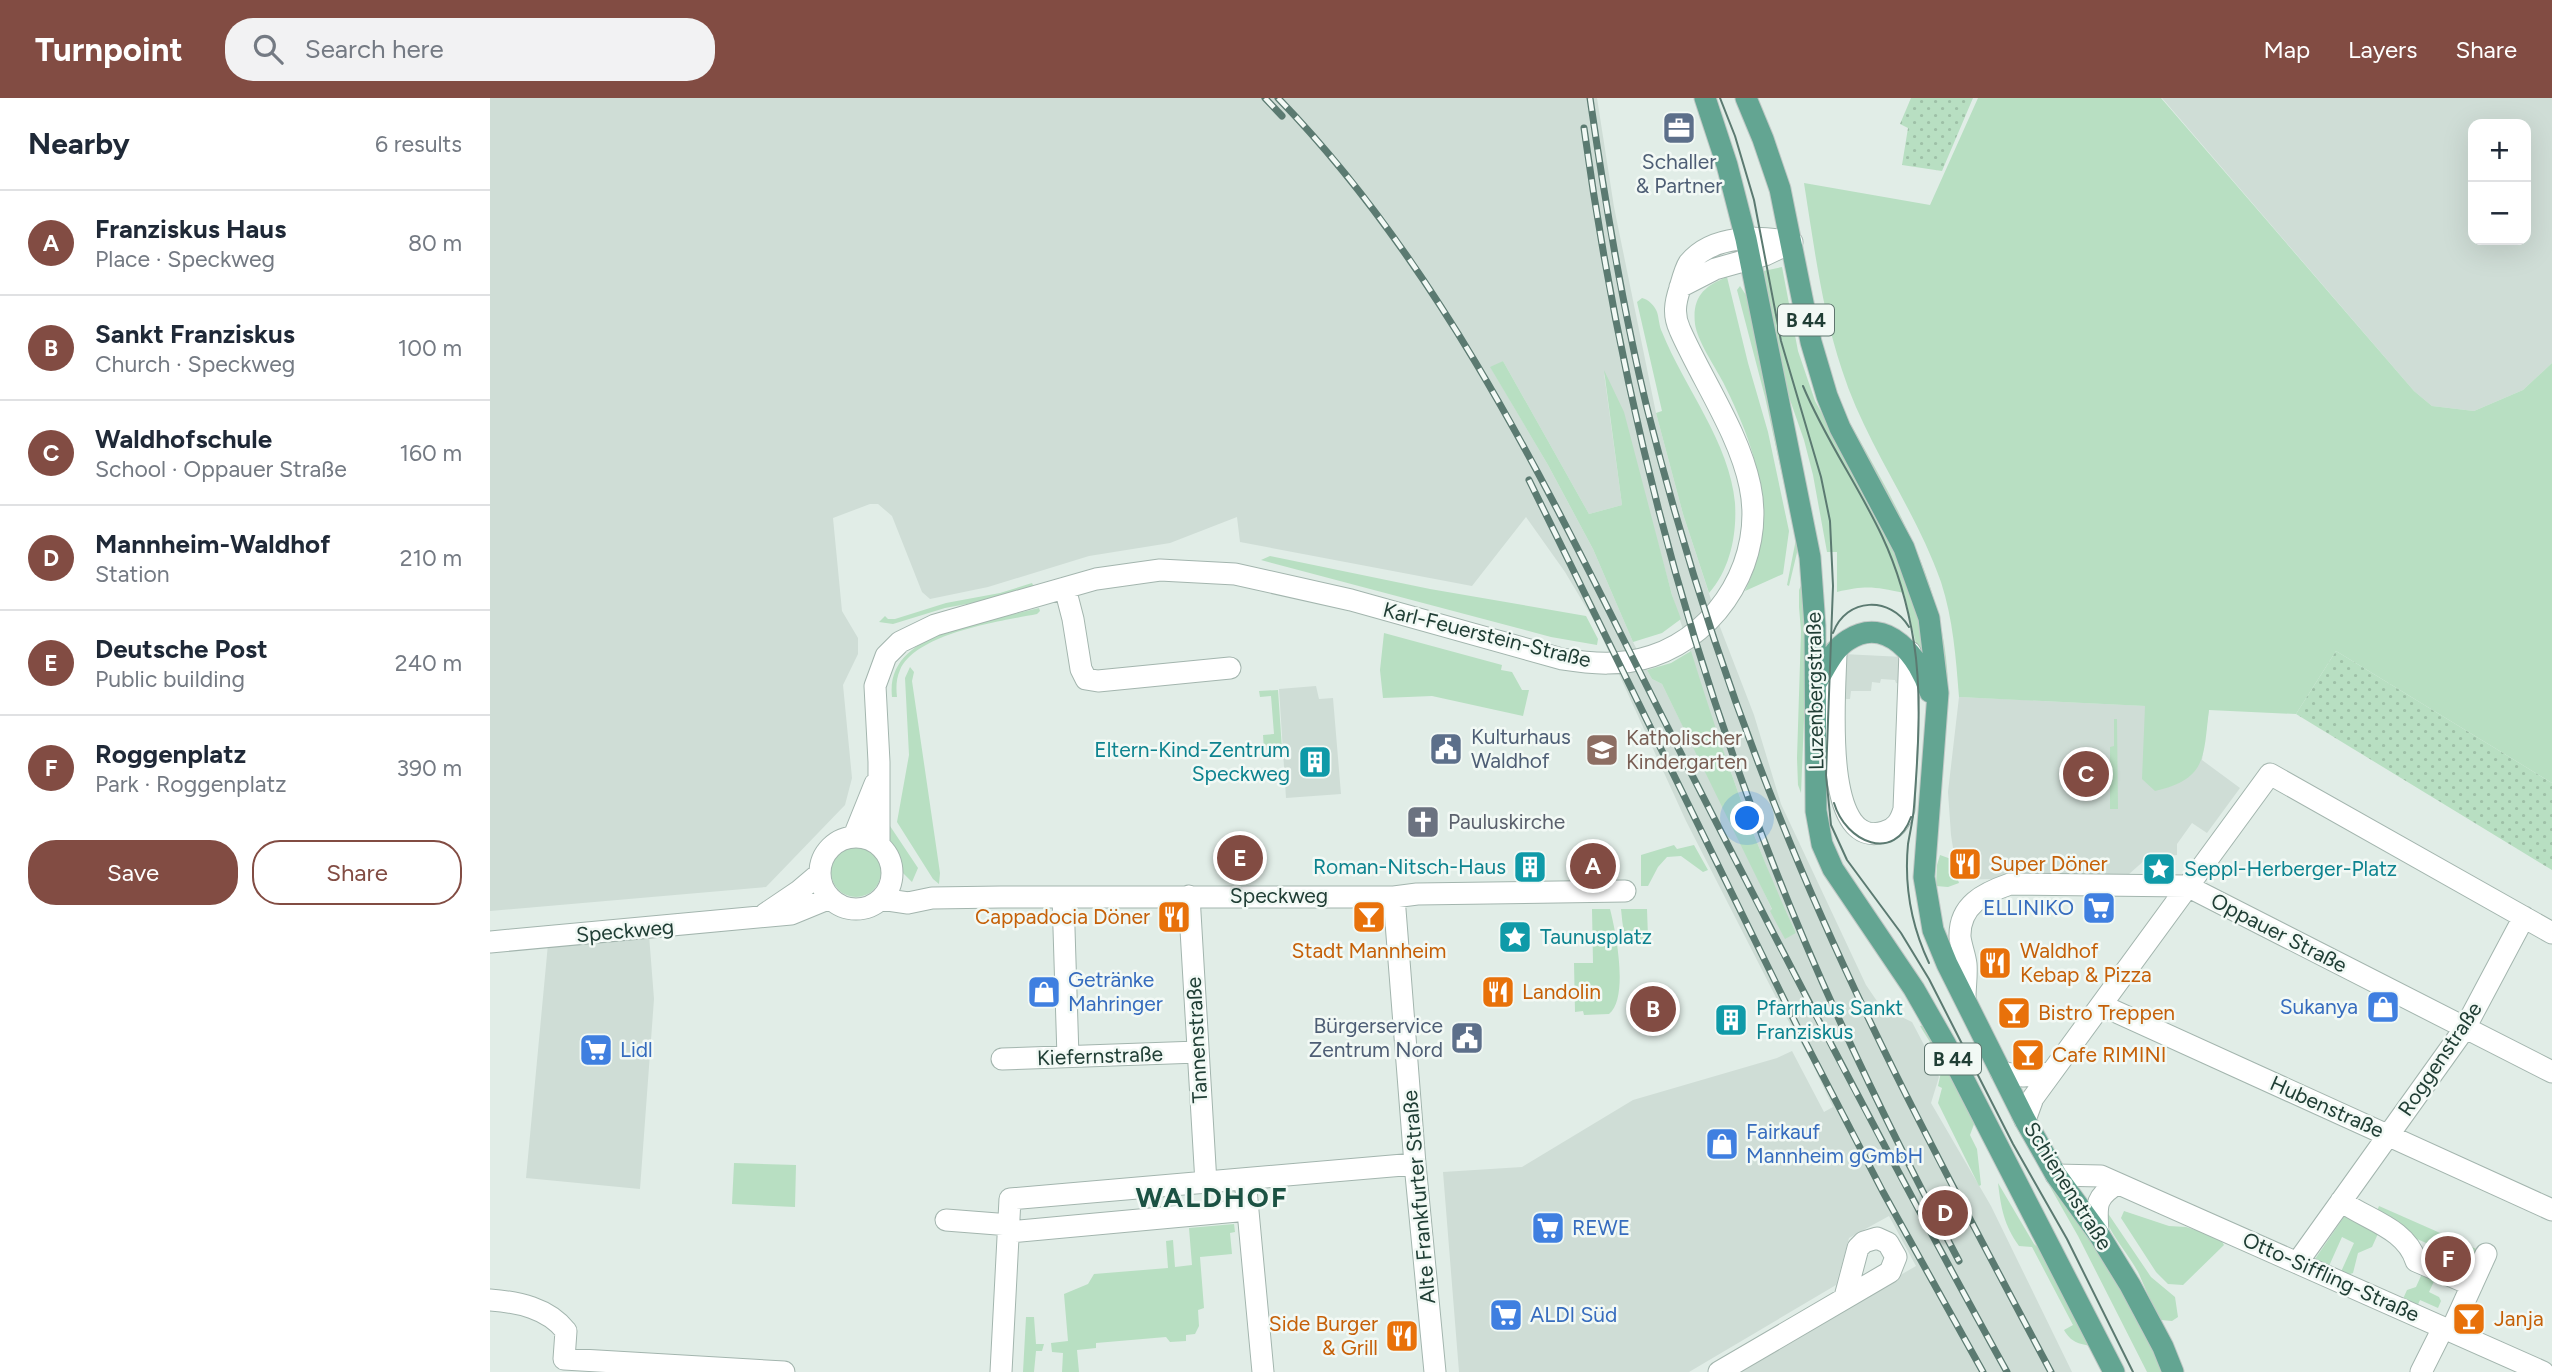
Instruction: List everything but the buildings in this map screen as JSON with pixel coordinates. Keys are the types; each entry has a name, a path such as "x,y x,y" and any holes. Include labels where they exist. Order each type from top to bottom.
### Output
{"main road":[{"name":"Luzenbergstraße","path":"1705,98 1746,239 1807,534 1813,581 1816,811 1822,844 1833,869 1914,989 1946,1045 2114,1372"},
{"name":"B 44","path":"1746,98 1780,189 1811,342 1826,396 1904,548 1929,618 1935,657 1937,717"},
{"path":"1816,683 1836,651 1850,638 1870,632 1890,636 1910,652 1923,670 1937,717"},
{"name":"Schienenstraße","path":"1937,717 1925,846 1925,895 1933,930 1947,964 2025,1119 2056,1175 2098,1233 2130,1285 2173,1372"}],"street":[{"name":"Karl-Feuerstein-Straße","path":"879,844 875,685 880,666 891,650 910,636 935,625 1104,578 1146,571 1221,572 1306,589 1562,659 1595,665 1626,662 1674,647 1707,622 1733,589 1748,553 1753,516 1750,486 1742,460 1677,325 1675,306 1680,287 1689,264 1707,249 1724,242 1762,237 1792,242"},
{"path":"1680,287 1715,269 1750,261 1792,242"},
{"path":"1065,588 1073,619 1080,669 1086,679 1098,681 1230,668"},
{"name":"Luzenbergstraße","path":"1836,651 1835,757 1838,785 1850,819 1861,829 1875,834 1893,828 1900,821 1904,809 1910,652"},
{"name":"Karl-Feuerstein-Straße","path":"854,836 879,772"},
{"path":"2025,1119 2033,1098 2270,774 2552,933"},
{"path":"854,836 879,844 890,858 893,876 881,899"},
{"name":"Speckweg","path":"760,917 819,874 825,853 843,838 854,836"},
{"path":"819,874 830,898"},
{"name":"Speckweg","path":"893,876 932,898"},
{"name":"Oppauer Straße","path":"1985,893 2010,884 2187,886 2552,1072"},
{"name":"Speckweg","path":"490,942 792,914 830,898 850,909 872,906 881,899 908,903 932,898 1394,897 1417,894 1625,891"},
{"name":"Schienenstraße","path":"1965,998 1966,964 1960,940 1961,927 1968,907 1985,893"},
{"name":"Tannenstraße","path":"1189,896 1206,1183"},
{"path":"1063,897 1068,1056"},
{"name":"Alte Frankfurter Straße","path":"1394,897 1435,1372"},
{"name":"Roggenstraße","path":"2297,1263 2465,1028 2524,917"},
{"name":"Hubenstraße","path":"2101,1005 2552,1210"},
{"name":"Kiefernstraße","path":"1002,1059 1198,1052"},
{"path":"2001,1072 2023,1076 2051,1073"},
{"path":"1000,1372 1010,1199 1415,1164"},
{"name":"Otto-Siffling-Straße","path":"2056,1175 2101,1177 2543,1372"},
{"path":"1245,1180 1263,1372"},
{"path":"2098,1233 2097,1206 2100,1198 2118,1184"},
{"path":"2341,1201 2386,1226 2412,1247 2416,1261 2472,1285"},
{"path":"946,1220 1010,1228 1248,1210"},
{"path":"2421,1372 2472,1285 2486,1254"},
{"path":"1719,1372 1845,1297"},
{"path":"490,1300 522,1303 556,1318 566,1331 564,1359 784,1372"}],"shaded area":[{"path":"490,98 1597,98 1614,207 1656,413 1683,514 1720,627 1754,715 1781,804 1866,985 1881,1007 1912,1022 1933,1062 1939,1077 1931,1103 1991,1206 2072,1372 1734,1372 1916,1266 1889,1216 1849,1238 1836,1285 1689,1372 1459,1372 1443,1172 1522,1167 1633,1100 1777,1058 1792,1051 1824,1112 1833,1107 1686,821 1596,624 1565,572 1526,517 1472,586 1240,542 1237,517 1170,543 1089,556 988,587 930,599 922,592 892,516 878,504 870,504 833,518 842,611 858,638 858,654 843,685 852,778 845,805 766,887 490,911","holes":["1503,361 1589,514 1622,505 1604,373 1648,507 1672,595 1713,723 1775,889 1796,933 1785,938 1662,684 1652,679 1633,642 1593,549 1491,368"]},
{"path":"2162,98 2552,98 2552,363 2523,390 2474,411 2432,406 2414,391"},
{"path":"1843,654 1903,657 1903,684 1896,683 1895,680 1881,679 1880,683 1872,682 1871,691 1851,691 1850,699 1840,699"},
{"path":"1316,686 1319,699 1333,698 1341,794 1286,798 1279,689"},
{"path":"1959,697 2209,709 2202,760 2240,788 2207,833 2192,823 2177,844 2177,855 2147,858 2128,875 1958,880 1948,792"},
{"path":"649,935 654,999 640,1189 526,1178 548,944"}],"green space":[{"path":"1911,98 1973,98 1942,171 1902,165 1908,128 1900,124"},
{"path":"1978,98 2161,98 2414,391 2432,406 2474,411 2523,390 2552,363 2552,783 2336,651 2296,714 2209,710 2203,753 2194,772 2185,780 2155,791 2142,779 2145,706 1959,697 1951,624 1941,582 1918,528 1852,398 1835,347 1819,278 1804,183 1930,205"},
{"path":"1782,267 1798,351 1815,401 1880,517 1917,607 1928,664 1917,648 1904,593 1871,588 1837,592 1837,552 1827,552 1813,475 1782,377 1759,272"},
{"path":"1727,277 1768,432 1789,531 1783,574 1745,591 1761,537 1760,485 1746,433 1695,324 1696,307 1701,294 1712,284"},
{"path":"1740,286 1746,295 1762,354 1800,540 1789,586 1787,585 1796,539 1765,397 1737,290"},
{"path":"1642,298 1649,301 1656,310 1671,353 1716,437 1731,481 1735,527 1731,551 1722,573 1709,593 1683,514 1656,413 1662,411 1637,302"},
{"path":"1503,361 1589,514 1622,505 1604,370 1624,412 1672,595 1681,619 1662,633 1633,642 1593,549 1548,465 1490,367"},
{"path":"1849,421 1904,524 1933,594 1942,631 1948,710 1944,710 1942,662 1846,426"},
{"path":"1270,556 1430,589 1586,616 1598,639 1597,645 1551,637 1261,560"},
{"path":"1805,576 1808,622 1801,793 1797,758 1801,631 1799,590"},
{"path":"1032,583 1034,587 999,598 945,608 893,624 879,622 885,616 895,619 946,603 1000,593"},
{"path":"1039,608 1037,614 961,631 923,647 909,657 900,670 897,697 892,697 894,673 899,664 923,642 944,631"},
{"path":"1384,633 1502,665 1501,670 1512,672 1522,690 1529,690 1523,716 1432,696 1383,698 1380,670"},
{"path":"1691,651 1739,794 1796,933 1785,939 1662,684 1652,679 1647,670 1671,663"},
{"path":"2336,651 2552,783 2552,870 2296,714"},
{"path":"910,667 914,672 912,681 940,873 939,884 933,879 897,822 909,755 905,678"},
{"path":"1278,690 1282,749 1264,750 1263,735 1274,734 1271,696 1260,697 1259,691"},
{"path":"2114,719 2117,719 2118,809 2110,809 2110,747 2114,746"},
{"path":"888,823 918,868 912,882 902,872 887,840"},
{"path":"1674,845 1677,849 1694,845 1708,870 1703,872 1681,856 1667,857 1648,886 1641,886 1641,855"},
{"path":"856,847 874,854 881,872 874,890 856,897 838,890 831,872 838,854"},
{"path":"1940,855 1951,859 1959,883 1948,887 1936,886"},
{"path":"1592,909 1610,909 1615,933 1620,980 1615,1006 1609,1014 1584,1015 1583,1011 1575,1012 1574,963 1593,963"},
{"path":"1621,909 1647,909 1648,937 1643,944 1627,938"},
{"path":"1927,1025 1976,1119 1970,1135 1977,1149 1979,1186 1938,1103 1942,1088 1938,1086 1943,1063 1920,1026"},
{"path":"2016,1116 2098,1246 2166,1372 2147,1372 2078,1236 2011,1118"},
{"path":"734,1163 796,1165 795,1207 732,1204"},
{"path":"1998,1183 2034,1244 2042,1251 2092,1346 2075,1342 2064,1330 2073,1325 2032,1247 2019,1246 2010,1231 2002,1208"},
{"path":"2379,1206 2481,1251 2468,1281 2452,1274 2461,1254 2448,1248 2440,1265 2430,1261 2435,1247 2397,1230 2375,1216"},
{"path":"2105,1209 2151,1277 2175,1297 2178,1317 2172,1321 2161,1320 2135,1267 2108,1225"},
{"path":"2124,1211 2169,1226 2186,1227 2220,1238 2224,1245 2183,1285 2168,1284 2156,1272 2121,1218"},
{"path":"2348,1211 2381,1227 2372,1247 2358,1253 2353,1273 2345,1276 2340,1274 2354,1243 2342,1237 2329,1266 2315,1259"},
{"path":"1234,1224 1235,1232 1230,1233 1232,1254 1200,1257 1204,1308 1198,1310 1199,1326 1195,1334 1186,1335 1186,1341 1170,1342 1166,1337 1096,1343 1096,1348 1077,1350 1079,1372 1062,1372 1063,1353 1052,1352 1051,1343 1068,1341 1064,1294 1088,1284 1094,1274 1168,1268 1166,1241 1173,1240 1175,1267 1192,1265 1189,1228"},
{"path":"2424,1269 2437,1275 2429,1292 2439,1297 2441,1301 2438,1308 2420,1300 2416,1309 2402,1301 2407,1290 2416,1287"},
{"path":"1026,1317 1034,1317 1036,1344 1044,1344 1042,1351 1036,1351 1034,1372 1023,1372"}],"tram line":[{"path":"1720,98 1735,136 1754,200 1781,341 1821,477 1830,521 1833,586 1826,775 1831,825 1847,860 1901,933 1929,979 2013,1144 2067,1239 2133,1372"},
{"path":"1803,386 1821,425 1882,536 1898,575 1909,615 1918,683 1918,725 1907,875 1913,920 1929,963"},
{"path":"1833,633 1839,621 1848,613 1869,605 1891,610 1909,627"},
{"path":"1834,803 1849,829 1871,842 1894,840 1904,831 1911,817"}],"railway":[{"path":"1265,98 1282,116"},
{"path":"1278,98 1340,167 1396,240 1495,396 1540,477 1834,1050 2007,1372"},
{"path":"1590,98 1615,254 1647,408 1690,564 1741,717 1780,818 1841,960 1943,1168 2051,1372"},
{"path":"1584,128 1611,296 1647,463 1691,627 1717,708 1768,850 1817,970 1871,1087 1959,1261"},
{"path":"1529,480 1798,1028 1883,1192 1983,1372"}],"place":[{"name":"Schaller & Partner","path":"1679,128"},
{"name":"Kulturhaus Waldhof","path":"1446,749"},
{"name":"Katholischer Kindergarten","path":"1602,750"},
{"name":"Eltern-Kind-Zentrum Speckweg","path":"1315,762"},
{"name":"Waldhofschule","path":"2086,774"},
{"name":"Pauluskirche","path":"1423,822"},
{"name":"Deutsche Post","path":"1240,858"},
{"name":"Super Döner","path":"1965,864"},
{"name":"Franziskus Haus","path":"1593,866"},
{"name":"Roman-Nitsch-Haus","path":"1530,867"},
{"name":"Seppl-Herberger-Platz","path":"2159,869"},
{"name":"ELLINIKO","path":"2099,908"},
{"name":"Cappadocia Döner","path":"1174,917"},
{"name":"Stadt Mannheim","path":"1369,917"},
{"name":"Taunusplatz","path":"1515,937"},
{"name":"Waldhof Kebap & Pizza","path":"1995,963"},
{"name":"Getränke Mahringer","path":"1044,992"},
{"name":"Landolin","path":"1498,992"},
{"name":"Sukanya","path":"2383,1007"},
{"name":"Sankt Franziskus","path":"1653,1009"},
{"name":"Bistro Treppen","path":"2014,1013"},
{"name":"Pfarrhaus Sankt Franziskus","path":"1731,1020"},
{"name":"Bürgerservice Zentrum Nord","path":"1467,1038"},
{"name":"Lidl","path":"596,1050"},
{"name":"Cafe RIMINI","path":"2028,1055"},
{"name":"Fairkauf Mannheim gGmbH","path":"1722,1144"},
{"name":"Mannheim-Waldhof","path":"1945,1213"},
{"name":"REWE","path":"1548,1228"},
{"name":"Roggenplatz","path":"2448,1259"},
{"name":"ALDI Süd","path":"1506,1315"},
{"name":"Janja","path":"2469,1319"},
{"name":"Side Burger & Grill","path":"1402,1336"}],"district":[{"name":"WALDHOF","path":"1212,1197"}]}
